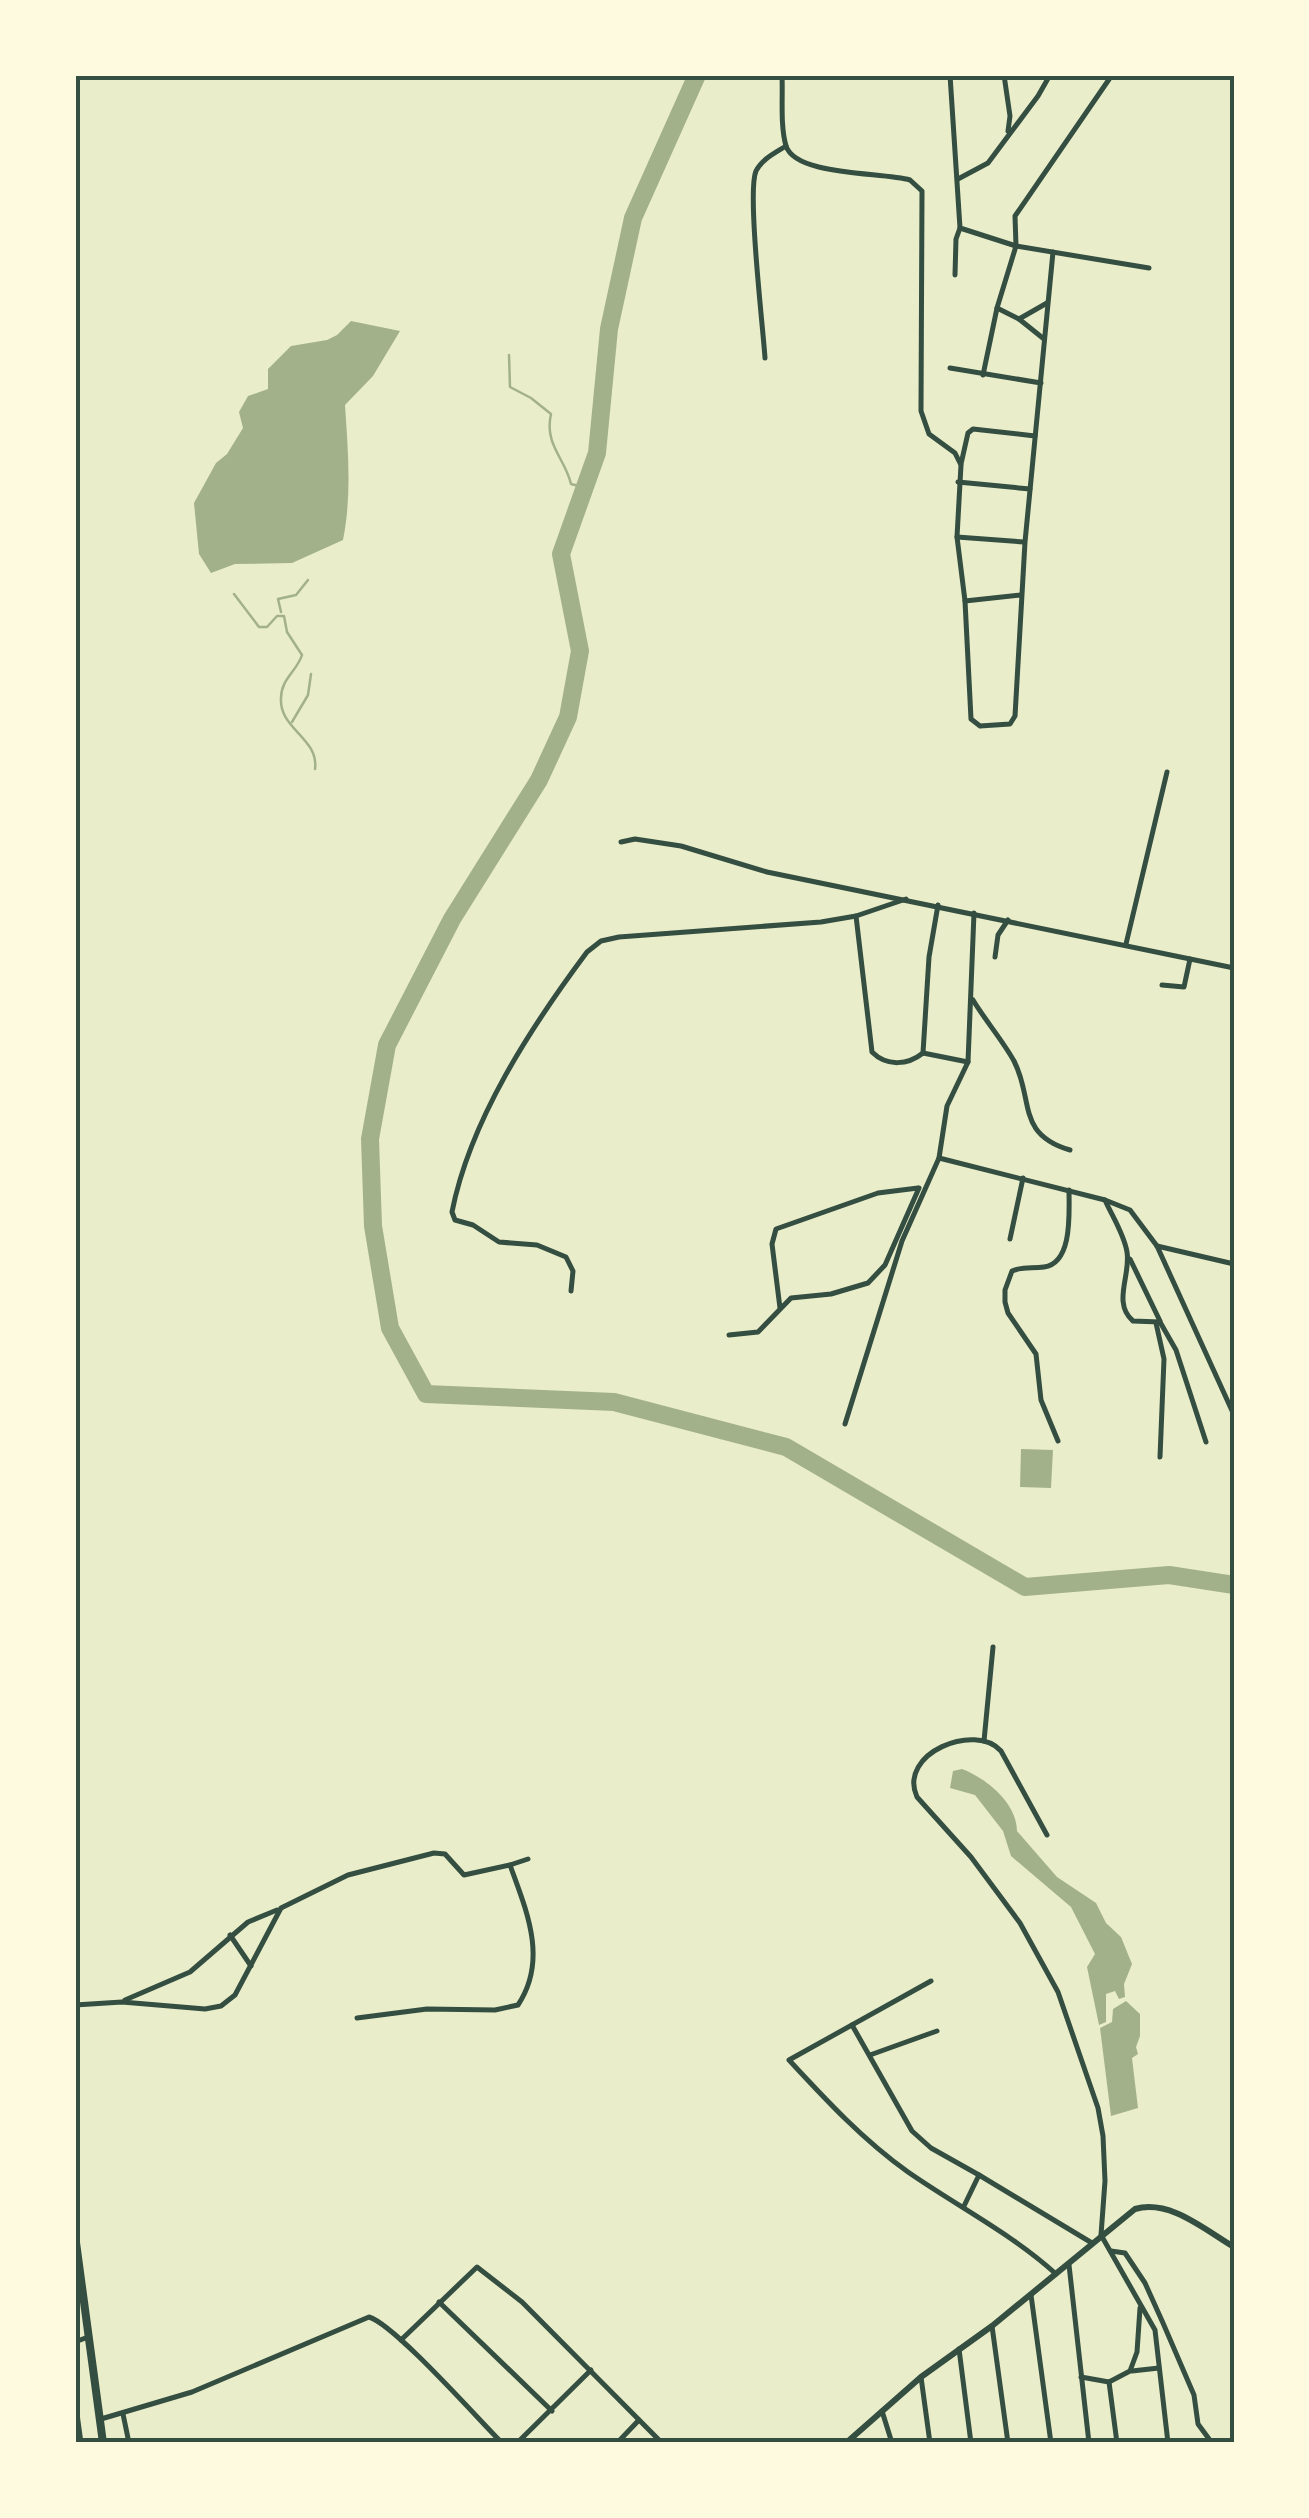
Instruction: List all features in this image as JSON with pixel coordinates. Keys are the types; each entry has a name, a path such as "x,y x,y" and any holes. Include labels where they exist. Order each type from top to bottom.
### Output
{"main road":[{"path":"846,2443 856,2439 882,2410 921,2377 1031,2295 1126,2214 1156,2206 1174,2212 1234,2247"},
{"path":"75,2235 103,2443"}],"street":[{"path":"782,75 786,146 793,158 809,166 892,175 918,183 922,190 923,422 929,434 955,453 960,465"},
{"path":"950,75 960,228 955,275"},
{"path":"1004,75 1010,116 1008,133"},
{"path":"958,179 988,163 1050,75"},
{"path":"983,375 996,308 1016,246 1014,216 1112,75"},
{"path":"765,358 754,214 755,173 766,159 786,146"},
{"path":"960,228 1016,246 1150,268"},
{"path":"1035,436 972,429 960,465 958,537 972,721 980,726 1010,724 1015,716 1025,542 1041,383 1052,252"},
{"path":"1019,319 1048,303"},
{"path":"996,308 1019,319 1045,340"},
{"path":"950,368 1041,383"},
{"path":"958,482 1030,489"},
{"path":"958,537 1025,542"},
{"path":"965,601 1022,595"},
{"path":"1126,944 1167,772"},
{"path":"620,842 635,839 681,846 767,872 1234,968"},
{"path":"571,1291 574,1271 566,1257 537,1245 499,1242 479,1227 458,1223 452,1217 470,1144 525,1044 578,963 600,941 620,937 856,916 906,899"},
{"path":"923,1053 929,957 938,906"},
{"path":"729,1336 758,1332 791,1298 850,1290 879,1275 938,1158 947,1106 968,1062 974,913"},
{"path":"856,916 872,1052 880,1059 895,1062 911,1062 923,1053 968,1062"},
{"path":"995,957 998,935 1008,920"},
{"path":"1162,985 1184,987 1190,959"},
{"path":"972,997 1013,1060 1028,1114 1041,1138 1070,1150"},
{"path":"938,1158 1068,1190 1130,1210 1157,1246 1234,1415"},
{"path":"1010,1239 1023,1178"},
{"path":"780,1310 772,1244 776,1229 878,1193 923,1189"},
{"path":"845,1424 887,1286 923,1189"},
{"path":"1058,1441 1041,1400 1036,1354 1008,1314 1005,1290 1012,1271 1046,1267 1062,1256 1068,1190"},
{"path":"1104,1200 1158,1322 1176,1350 1206,1442"},
{"path":"1157,1246 1234,1264"},
{"path":"1128,1256 1125,1312 1133,1321 1158,1322"},
{"path":"1158,1322 1164,1360 1160,1457"},
{"path":"984,1741 994,1648"},
{"path":"1047,1835 1001,1751 992,1743 951,1744 926,1756 915,1770 914,1790 1020,1923 1058,1992 1103,2136 1106,2180 1101,2235 1155,2330 1168,2443"},
{"path":"122,2002 190,1972 248,1922 348,1875 420,1855 446,1854 464,1875 528,1859"},
{"path":"357,2018 427,2010 495,2010 518,2005 534,1971 534,1938 510,1866"},
{"path":"75,2006 122,2002 212,2008 234,1995 281,1908"},
{"path":"230,1935 251,1966"},
{"path":"931,1980 788,2060 862,2135 1056,2274"},
{"path":"852,2025 891,2098 919,2138 1092,2243"},
{"path":"870,2055 937,2032"},
{"path":"798,2070 802,2052"},
{"path":"964,2206 979,2175"},
{"path":"1110,2251 1125,2253 1144,2283 1194,2395 1198,2424 1212,2443"},
{"path":"1068,2265 1088,2443"},
{"path":"402,2340 477,2267 522,2302 662,2443"},
{"path":"1031,2295 1051,2443"},
{"path":"438,2302 552,2410"},
{"path":"1130,2371 1137,2352 1140,2305"},
{"path":"100,2420 192,2392 366,2317 376,2318 402,2340 502,2443"},
{"path":"992,2326 1008,2443"},
{"path":"75,2342 88,2337"},
{"path":"959,2349 971,2443"},
{"path":"1081,2378 1110,2382 1130,2371 1159,2368"},
{"path":"517,2443 591,2370"},
{"path":"921,2377 930,2443"},
{"path":"1110,2382 1118,2443"},
{"path":"75,2398 80,2443"},
{"path":"882,2410 892,2443"},
{"path":"123,2414 129,2443"},
{"path":"617,2443 639,2420"}],"shaded area":[{"path":"351,321 400,331 373,376 345,405 348,490 343,540 292,563 235,564 211,573 199,554 194,503 216,463 227,454 243,428 239,412 248,396 268,389 268,369 291,346 327,340"},
{"path":"1021,1449 1053,1450 1051,1488 1020,1487"},
{"path":"962,1769 981,1779 1006,1801 1017,1831 1057,1877 1096,1903 1106,1923 1121,1937 1132,1964 1124,1984 1125,1997 1119,1999 1115,1991 1106,1994 1106,2022 1099,2025 1087,1967 1095,1954 1071,1907 1011,1856 1003,1831 975,1795 950,1788 953,1771"},
{"path":"1126,2001 1140,2014 1138,2054 1132,2058 1138,2108 1111,2116 1100,2028 1112,2022 1113,2009"}],"waterway":[{"path":"697,75 633,218 609,329 597,453 561,554 580,651 568,717 539,780 452,919 387,1045 370,1139 373,1226 390,1328 426,1394 614,1402 786,1447 1025,1587 1169,1575 1234,1585"},
{"path":"509,355 510,387 551,414 550,434 571,484 591,489"},
{"path":"281,612 278,599 296,595 308,580"},
{"path":"234,594 259,627 267,627 277,616 284,616 287,632 302,655 284,686 282,709 311,749 315,769"},
{"path":"292,722 308,695 311,674"}]}
